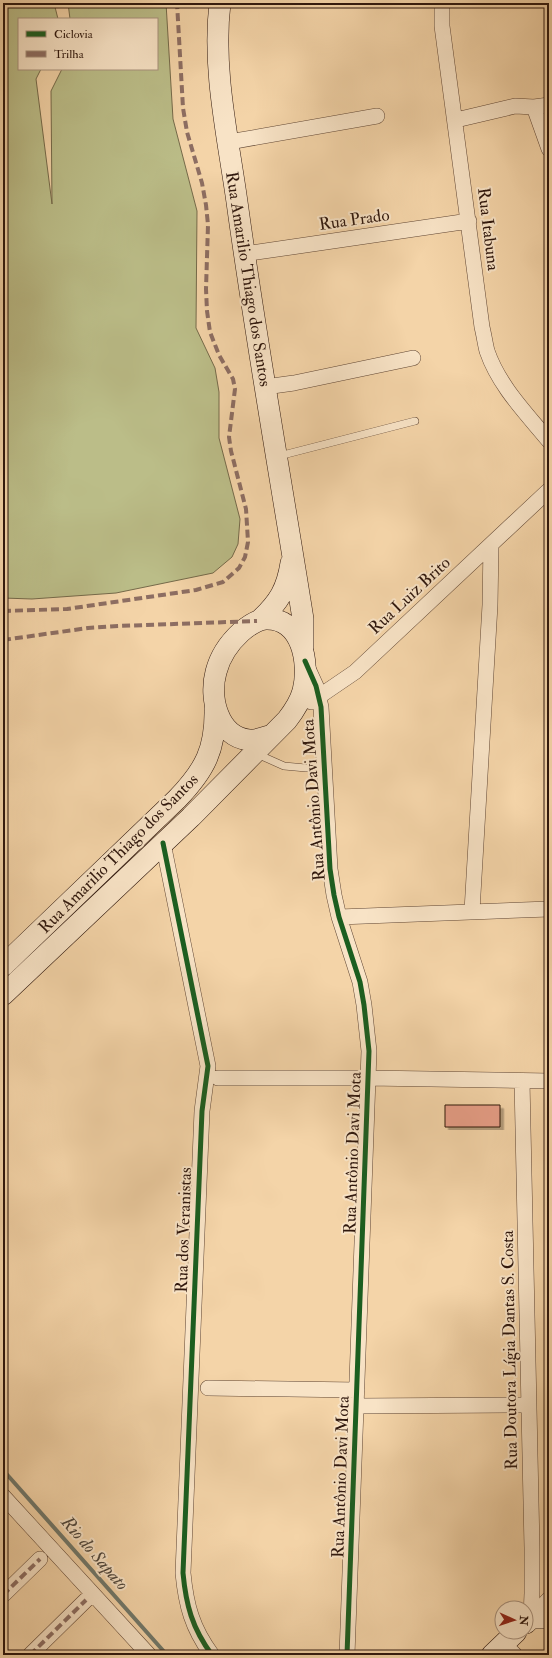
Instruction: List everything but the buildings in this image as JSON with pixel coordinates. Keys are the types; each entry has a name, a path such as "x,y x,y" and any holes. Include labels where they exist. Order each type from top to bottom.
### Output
{"main road":[{"name":"Rua Amarilio Thiago dos Santos","path":"220,3 218,26 218,61 244,254 303,619 304,654"},
{"name":"Rua Amarilio Thiago dos Santos","path":"260,620 274,607 281,597 290,572 292,554"},
{"path":"270,619 278,621 286,626 299,639 304,654 303,690 294,712 287,720 272,735 250,740 231,734 225,727 215,706 213,688 215,673 225,650 233,640 244,629 260,620 270,619"},
{"name":"Rua Amarilio Thiago dos Santos","path":"3,966 191,785 200,773 208,758 214,736 215,706"},
{"name":"Rua Amarilio Thiago dos Santos","path":"3,995 163,843 272,735"},
{"path":"214,736 239,751 255,753"}],"street":[{"name":"Rua Itabuna","path":"442,3 442,26 456,120 482,327 487,351 505,387 549,441"},
{"path":"456,120 515,106 534,107 549,105"},
{"path":"534,107 549,149"},
{"path":"229,142 376,116"},
{"name":"Rua Prado","path":"244,254 468,221"},
{"path":"266,387 294,383 413,358"},
{"name":"Rua Luiz Brito","path":"287,720 355,672 549,490"},
{"path":"472,911 490,605 490,545"},
{"name":"Rua Antônio Davi Mota","path":"304,654 319,696 330,869 334,895 360,982 369,1051 358,1390 347,1655"},
{"name":"Rua dos Veranistas","path":"163,843 208,1066 202,1111 183,1573 186,1599 193,1622 202,1641 212,1655"},
{"path":"340,917 549,909"},
{"path":"218,1078 368,1078 549,1081"},
{"name":"Rua Doutora Lígia Dantas S. Costa","path":"522,1081 532,1593 535,1619"},
{"path":"208,1388 358,1390"},
{"path":"357,1406 529,1405"},
{"path":"3,1496 149,1655"},
{"path":"3,1595 40,1559"},
{"path":"535,1619 549,1599"},
{"path":"30,1655 86,1600"}],"lane":[{"path":"277,457 416,421"},
{"path":"255,753 284,766 306,768 324,766"}],"green space":[{"path":"3,3 54,3 58,18 18,18 18,70 40,70 36,79 52,204 51,91 62,70 158,70 158,18 70,18 68,3 166,3 173,119 197,211 196,328 215,368 219,392 219,438 240,519 238,544 232,557 213,573 116,593 32,599 3,598"}],"waterway":[{"name":"Rio do Sapato","path":"3,1470 167,1655"}],"marked path":[{"path":"3,611 67,609 196,590 223,582 239,568 245,557 248,542 246,509 231,451 229,437 235,389 233,379 219,355 210,332 206,289 208,225 206,205 202,183 187,132 183,108 177,3"},
{"path":"3,640 88,628 257,621"},
{"path":"3,1595 40,1559"},
{"path":"30,1655 86,1600"}],"cycle path":[{"path":"305,661 316,686 321,707 330,869 334,895 339,917 360,982 369,1051 347,1655"},
{"path":"163,843 208,1066 202,1111 183,1573 186,1596 191,1616 199,1635 212,1655"}]}
